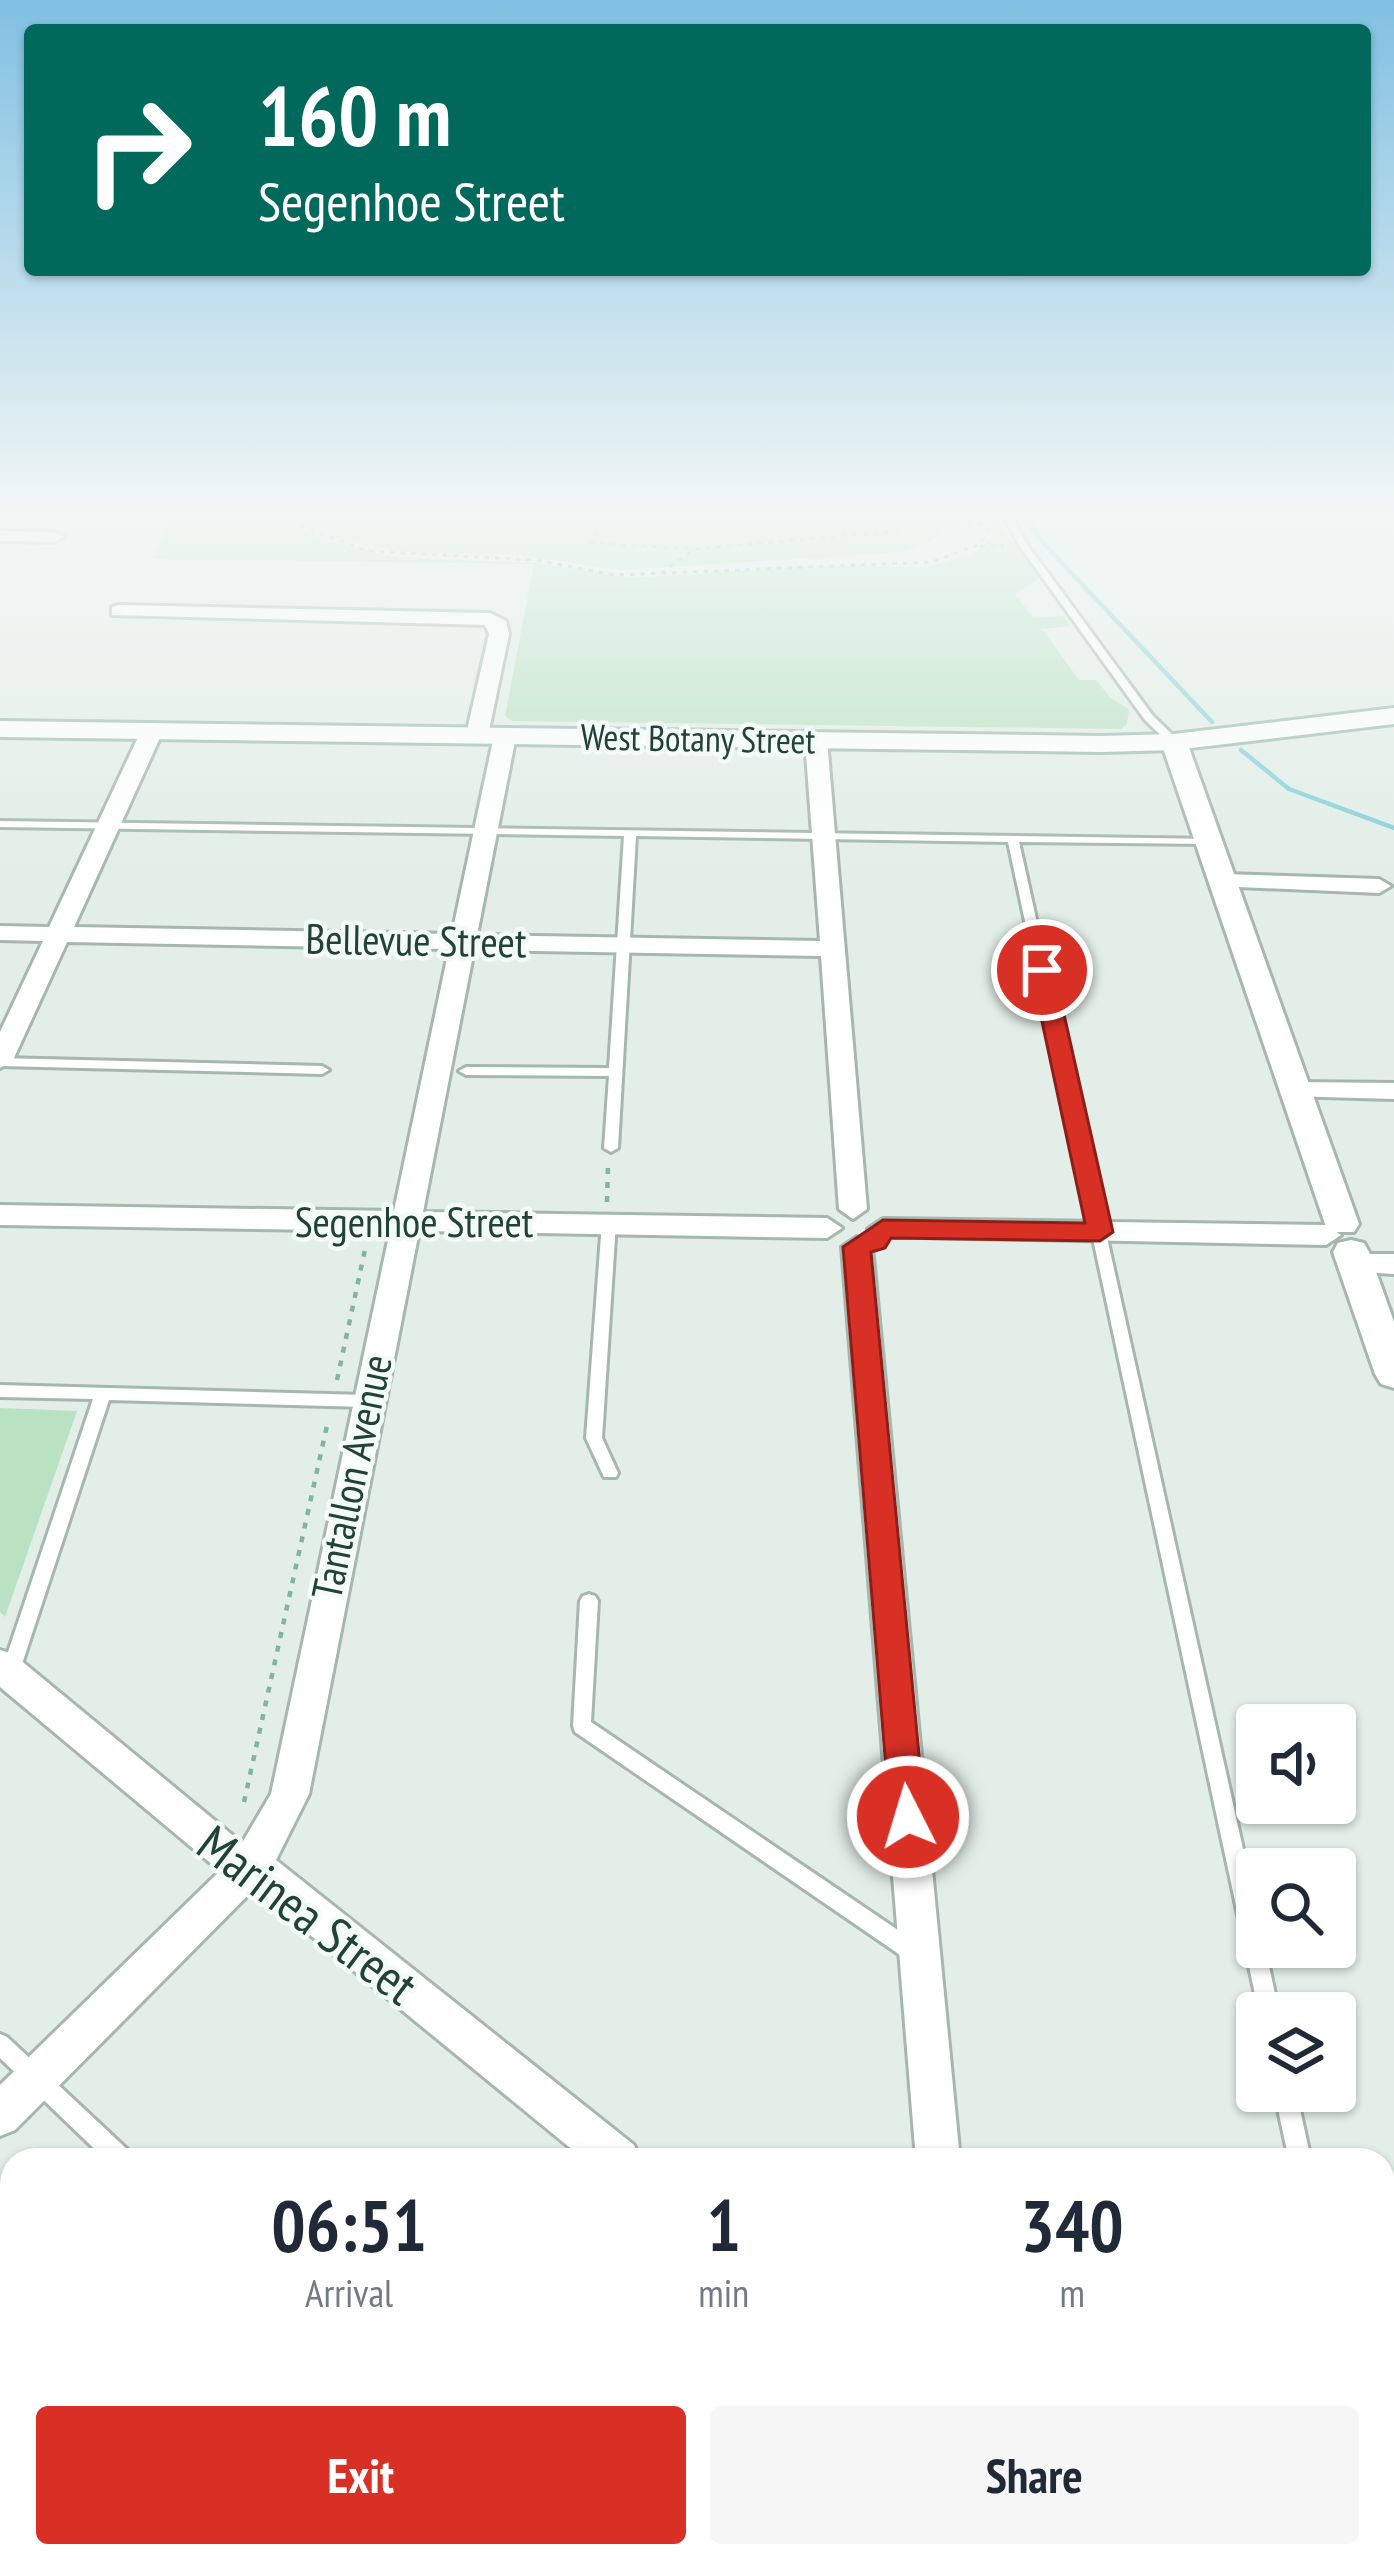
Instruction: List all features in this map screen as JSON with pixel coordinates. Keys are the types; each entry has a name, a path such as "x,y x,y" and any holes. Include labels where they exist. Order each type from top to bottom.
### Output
{"main road":[{"name":"West Botany Street","path":"0,729 1174,742 1394,716"},
{"path":"1174,742 1296,1090 1344,1244 1394,1373"}],"street":[{"name":"Tantallon Avenue","path":"0,2114 223,1898 270,1838 290,1794 366,1401 487,832 499,631"},
{"path":"0,1061 152,731"},
{"path":"816,740 853,1209 877,1217 856,1234 937,2148"},
{"path":"1224,881 1379,886"},
{"name":"Bellevue Street","path":"0,933 832,949"},
{"path":"1296,1090 1394,1091"},
{"name":"Segenhoe Street","path":"0,1215 609,1222 856,1234 1100,1232 1344,1244 1394,1264"},
{"name":"Marinea Street","path":"5,1668 221,1852 267,1875 605,2148"}],"lane":[{"path":"1086,631 1149,718 1174,742"},
{"path":"0,824 1210,841"},
{"path":"611,1148 630,835"},
{"path":"1013,839 1264,1992"},
{"path":"0,1061 322,1070"},
{"path":"466,1071 615,1072"},
{"path":"609,1222 594,1438 610,1473"},
{"path":"0,1390 366,1401"},
{"path":"5,1668 104,1393"},
{"path":"589,1601 582,1726 920,1957"},
{"path":"0,2044 110,2148"},
{"path":"1290,2112 1298,2148"}],"path":[{"path":"606,1188 607,1173"}],"green space":[{"path":"521,631 1043,631 1079,680 1096,680 1111,698 1129,709 1127,724 1121,729 513,721 505,716"},
{"path":"0,1408 77,1411 5,1617 0,1612"}],"waterway":[{"path":"1126,631 1212,722"},
{"path":"1241,750 1289,789 1394,828"}],"route":[{"path":"908,1817 857,1247 875,1241 883,1229 1100,1232 1042,970"}]}
